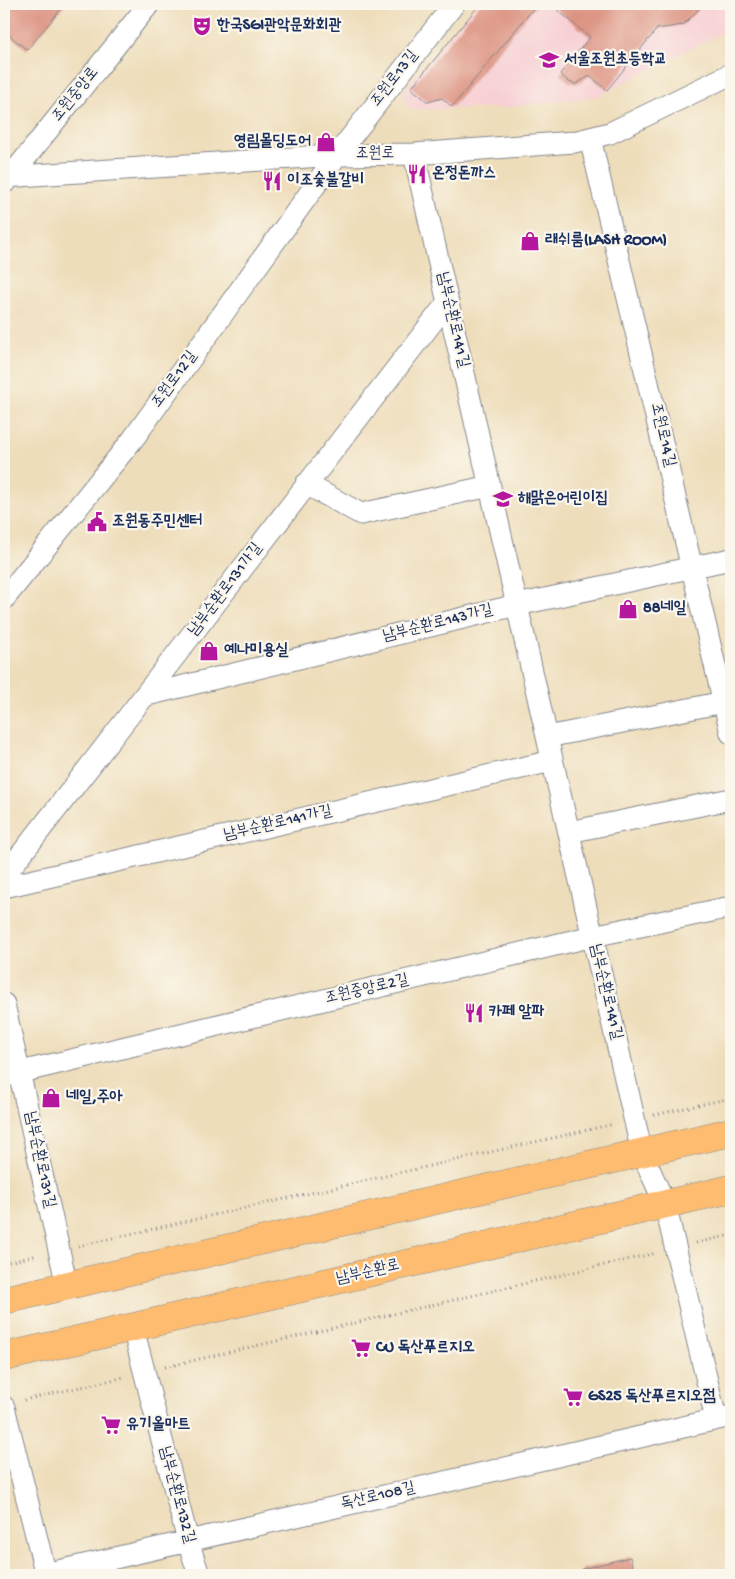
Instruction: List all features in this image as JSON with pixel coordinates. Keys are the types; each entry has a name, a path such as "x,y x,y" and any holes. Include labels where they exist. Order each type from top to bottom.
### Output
{"main road":[{"path":"4,1300 731,1132"},
{"name":"남부순환로","path":"4,1357 731,1189"}],"street":[{"name":"조원중앙로","path":"6,179 149,4"},
{"name":"조원로13길","path":"337,155 454,4"},
{"name":"조원로","path":"6,179 337,155 414,154 539,146 590,138 618,129 731,74"},
{"name":"조원로14길","path":"590,138 694,568 731,733"},
{"name":"남부순환로141길","path":"414,154 642,1152 665,1204 675,1248 724,1417"},
{"name":"조원로12길","path":"4,599 133,439 337,155"},
{"name":"남부순환로131가길","path":"4,876 147,695 306,484 448,302"},
{"path":"306,484 361,514 490,486"},
{"name":"남부순환로143가길","path":"147,695 517,605 731,559"},
{"path":"547,737 724,702"},
{"name":"남부순환로141가길","path":"4,887 552,761"},
{"path":"569,832 731,799"},
{"name":"조원중앙로2길","path":"12,1074 593,936 731,907"},
{"name":"남부순환로131길","path":"4,1004 12,1074 67,1286"},
{"name":"남부순환로132길","path":"132,1328 188,1541 199,1575"},
{"path":"13,1404 45,1575"},
{"name":"독산로108길","path":"45,1575 724,1417"}],"path":[{"path":"4,1263 731,1098"},
{"path":"13,1404 731,1235"}],"shaded area":[{"name":"서울조원초등학교","path":"476,4 731,4 731,28 598,96 503,108 410,109 404,100 403,92"}],"building":[{"path":"4,4 65,4 27,50 4,31"},
{"path":"480,4 537,4 452,107 442,98 428,102 411,88"},
{"path":"550,4 704,4 683,25 657,29 607,90 590,76 576,84 569,82 560,74 590,37"},
{"path":"630,1557 635,1575 583,1575 582,1569"}],"place":[{"name":"한국SGI관악문화회관","path":"202,26"},
{"name":"서울조원초등학교","path":"549,60"},
{"name":"영림몰딩도어","path":"326,142"},
{"name":"온정돈까스","path":"417,174"},
{"name":"이조숯불갈비","path":"272,181"},
{"name":"래쉬룸(LASH ROOM)","path":"530,241"},
{"name":"해맑은어린이집","path":"503,499"},
{"name":"조원동주민센터","path":"97,522"},
{"name":"88네일","path":"628,609"},
{"name":"예나미용실","path":"209,651"},
{"name":"카페 알파","path":"474,1013"},
{"name":"네일,주아","path":"51,1098"},
{"name":"CU 독산푸르지오","path":"361,1348"},
{"name":"GS25 독산푸르지오점","path":"573,1397"},
{"name":"유기올마트","path":"111,1425"}]}
